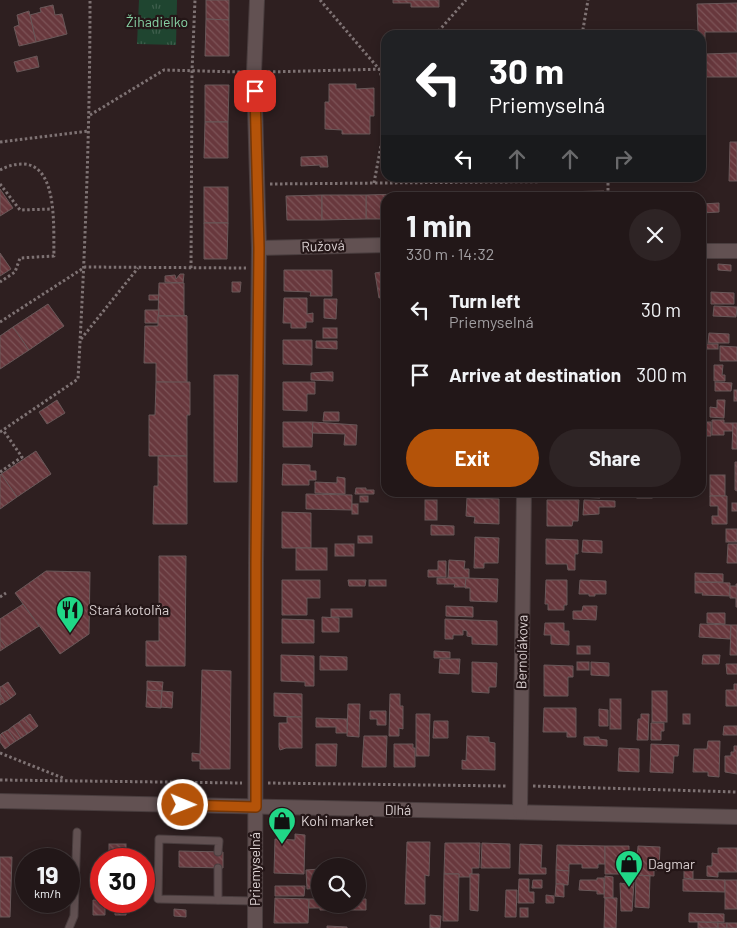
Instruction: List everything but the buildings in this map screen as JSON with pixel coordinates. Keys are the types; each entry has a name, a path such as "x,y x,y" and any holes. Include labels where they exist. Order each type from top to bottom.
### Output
{"street":[{"name":"Priemyselná","path":"255,928 259,248 254,72 257,0"},
{"name":"Ružová","path":"259,248 381,245"},
{"path":"706,251 737,251"},
{"name":"Bernolákova","path":"520,812 524,497"},
{"name":"Dlhá","path":"0,801 737,817"}],"lane":[{"path":"69,928 74,916 76,832"},
{"path":"218,852 218,841 159,839 158,899 255,901"},
{"path":"218,868 218,900"}],"path":[{"path":"0,472 22,457 2,431 78,380 90,116 90,0"},
{"path":"191,268 194,0"},
{"path":"320,0 379,69 381,75"},
{"path":"439,30 466,0"},
{"path":"583,30 588,0"},
{"path":"90,116 164,70 254,72 379,69"},
{"path":"0,142 89,131"},
{"path":"374,183 381,146"},
{"path":"0,170 14,165 25,164 33,166 40,171 50,188 54,256 20,258 15,272 0,282"},
{"path":"257,184 468,182"},
{"path":"0,184 20,210 52,209"},
{"path":"0,322 84,267 259,269"},
{"path":"80,340 138,267"},
{"path":"0,597 6,593"},
{"path":"0,753 63,778 64,781"},
{"path":"0,780 520,786 737,792"}],"green space":[{"name":"Žihadielko","path":"139,0 177,0 176,45 137,44"}],"place":[{"name":"Stará kotolňa","path":"70,634"},
{"name":"Kohi market","path":"282,845"},
{"name":"Dagmar","path":"629,888"}],"route":[{"path":"183,805 256,807 259,248 255,91"}]}
